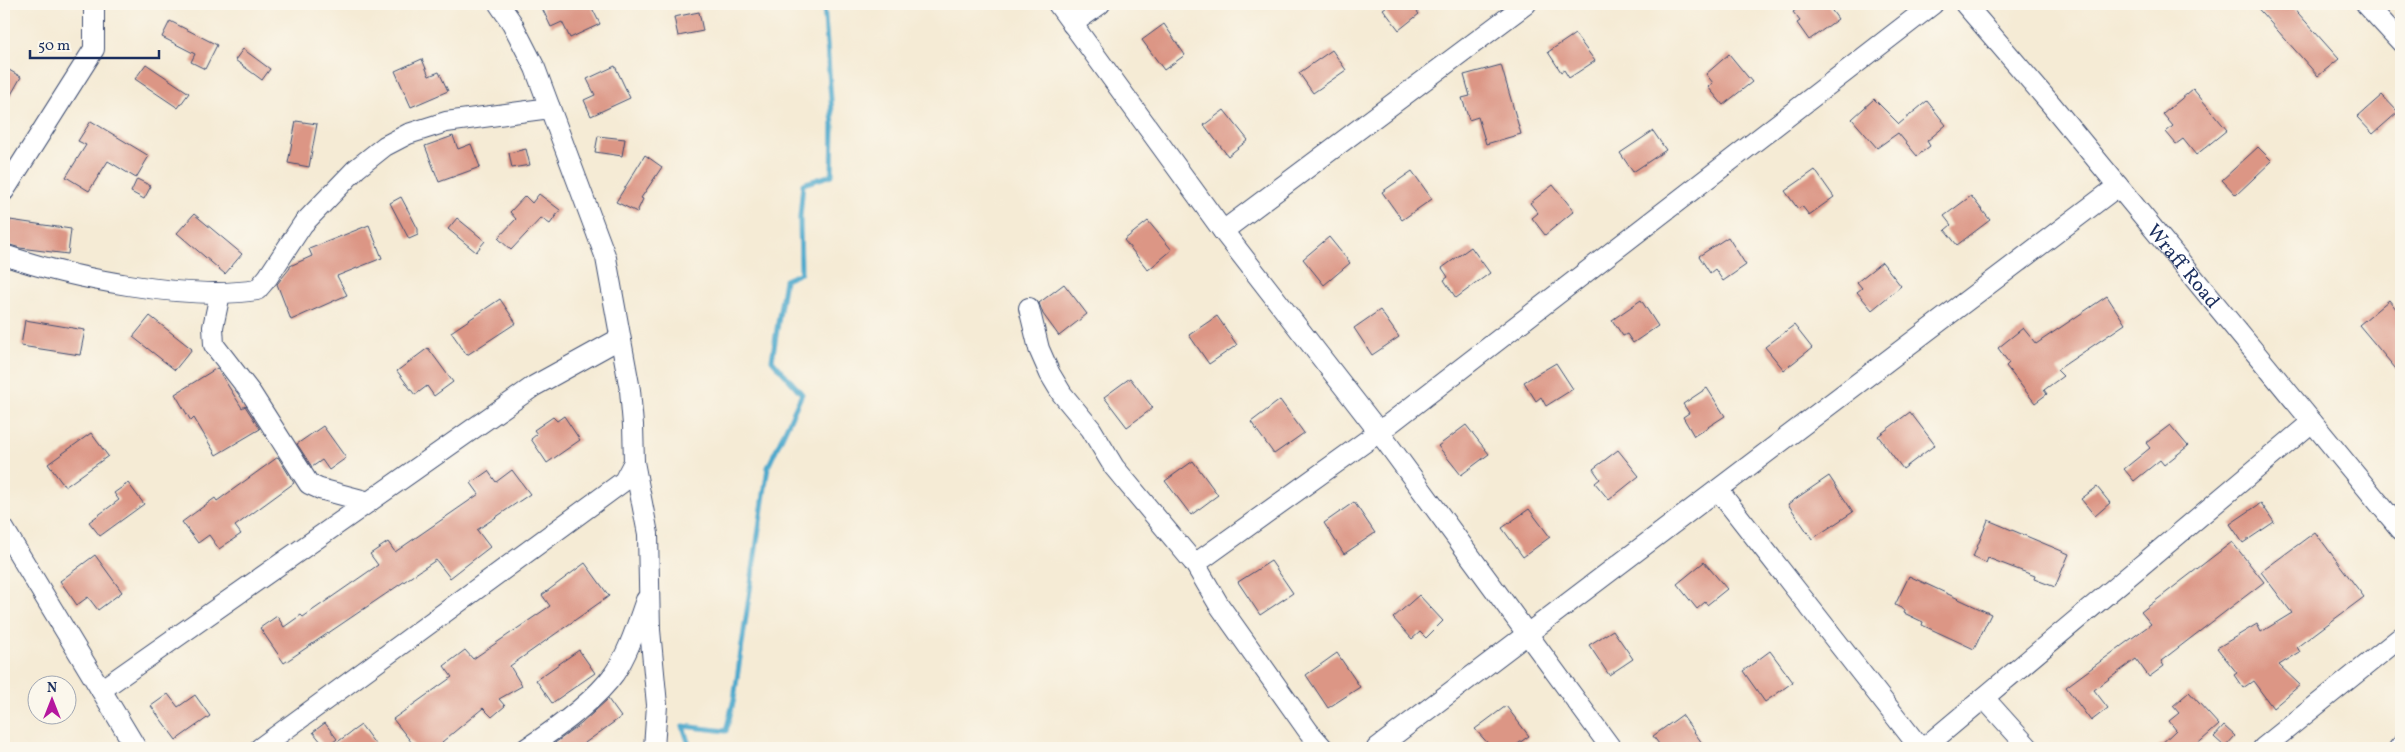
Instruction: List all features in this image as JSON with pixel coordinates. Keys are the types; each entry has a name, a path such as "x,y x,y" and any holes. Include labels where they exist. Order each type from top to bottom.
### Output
{"street":[{"path":"4,191 94,49 94,4"},
{"path":"499,4 512,23 535,68 606,258 619,339 630,390 634,462 648,534 650,630 657,705 654,748"},
{"path":"1058,4 1223,231 1378,432 1526,636 1611,748"},
{"path":"1072,24 1100,4"},
{"path":"1223,231 1526,4"},
{"path":"1195,564 1378,432 1933,4"},
{"name":"Wraff Road","path":"1965,4 2118,186 2401,530"},
{"path":"2366,4 2401,42"},
{"path":"4,255 77,275 173,290 220,294 256,290 268,277 303,224 356,169 385,146 408,134 446,122 550,108"},
{"path":"1377,748 2118,186"},
{"path":"220,294 213,327 214,346 251,393 309,484 320,489 369,502"},
{"path":"1029,308 1039,349 1058,388 1091,429 1114,467 1195,564 1224,613 1323,748"},
{"path":"101,690 534,386 619,339"},
{"path":"1924,748 2312,422"},
{"path":"260,748 624,481 634,462"},
{"path":"1718,490 1920,748"},
{"path":"4,530 136,748"},
{"path":"526,748 557,728 588,701 613,674 629,645 649,591"},
{"path":"2263,748 2401,637"},
{"path":"1984,698 2029,748"}],"building":[{"path":"552,4 590,4 600,24 570,38 562,22 551,27 542,8"},
{"path":"1390,4 1411,4 1419,14 1399,30 1383,9"},
{"path":"1804,4 1827,4 1838,19 1809,40 1797,23 1800,21 1793,12"},
{"path":"2254,4 2290,4 2339,59 2318,76"},
{"path":"699,12 703,31 678,36 674,17"},
{"path":"170,21 217,45 205,69 191,62 195,54 162,37"},
{"path":"1164,24 1185,55 1164,70 1142,40"},
{"path":"1575,34 1595,61 1569,78 1564,70 1561,72 1548,52"},
{"path":"243,49 270,69 262,80 235,60"},
{"path":"1332,50 1346,70 1313,93 1299,73"},
{"path":"1729,54 1752,82 1723,105 1708,87 1713,83 1706,74"},
{"path":"422,59 429,76 439,72 448,91 411,107 395,71"},
{"path":"146,64 189,93 178,108 135,79"},
{"path":"1501,65 1521,134 1486,144 1478,117 1469,120 1462,98 1470,96 1464,75"},
{"path":"615,66 630,98 591,116 584,100 595,95 587,79"},
{"path":"4,67 21,77 4,107"},
{"path":"2193,89 2227,130 2196,155 2183,139 2176,144 2166,132 2173,126 2163,114"},
{"path":"2382,95 2398,112 2373,134 2357,117"},
{"path":"1874,99 1899,124 1927,101 1946,125 1927,141 1930,146 1917,156 1898,133 1877,148 1852,119"},
{"path":"1224,110 1248,140 1228,156 1204,125"},
{"path":"91,121 149,156 136,178 108,161 89,191 66,177 86,145 78,141"},
{"path":"296,121 317,124 309,167 288,163"},
{"path":"1653,131 1666,150 1633,172 1620,153"},
{"path":"453,136 458,149 471,144 480,167 439,182 425,146"},
{"path":"598,136 625,139 622,156 595,152"},
{"path":"2258,147 2272,161 2236,195 2222,180"},
{"path":"526,149 530,165 512,168 509,153"},
{"path":"645,155 662,167 641,198 643,199 637,212 616,202"},
{"path":"1815,170 1834,197 1809,215 1802,206 1798,209 1785,191"},
{"path":"1412,171 1432,199 1402,220 1382,192"},
{"path":"137,179 151,186 144,199 131,192"},
{"path":"1553,185 1574,211 1545,235 1532,218 1538,213 1530,203"},
{"path":"539,194 560,210 550,224 541,218 511,250 498,238 516,219 510,212 525,196 532,203"},
{"path":"1971,196 1990,220 1957,245 1945,230 1951,225 1944,216"},
{"path":"401,197 418,229 418,235 409,239 390,203"},
{"path":"194,214 242,254 225,274 177,233"},
{"path":"457,218 485,241 476,252 448,229"},
{"path":"10,220 71,229 68,254 20,248 7,244"},
{"path":"1148,221 1172,250 1148,270 1124,240"},
{"path":"369,225 382,258 337,276 347,295 291,320 277,284 290,266 312,256 309,249"},
{"path":"1329,237 1350,263 1324,285 1303,259"},
{"path":"1728,237 1746,265 1723,281 1715,269 1710,273 1699,256"},
{"path":"1471,247 1490,273 1456,298 1444,280 1448,277 1442,268"},
{"path":"1882,262 1901,286 1872,310 1857,292 1862,288 1857,282"},
{"path":"1064,284 1087,314 1059,336 1043,314 1039,303"},
{"path":"2107,296 2125,324 2057,370 2063,376 2044,390 2047,394 2035,403 2006,366 2009,363 1998,348 2023,328 2036,344"},
{"path":"500,299 516,323 467,355 451,332"},
{"path":"1641,300 1658,326 1633,343 1627,334 1623,336 1612,320"},
{"path":"2389,300 2401,315 2401,375 2359,325"},
{"path":"1380,310 1399,337 1372,355 1354,328"},
{"path":"150,316 192,349 175,370 133,337"},
{"path":"1217,316 1237,345 1209,364 1189,335"},
{"path":"25,320 85,330 80,355 21,346"},
{"path":"1794,325 1812,348 1784,370 1765,347"},
{"path":"428,348 453,382 434,396 427,386 415,395 397,371"},
{"path":"1556,363 1573,389 1546,406 1541,397 1536,401 1524,382"},
{"path":"217,368 242,408 245,406 260,429 216,455 194,418 191,421 175,394"},
{"path":"1130,378 1153,408 1127,427 1104,397"},
{"path":"1707,388 1725,416 1694,436 1683,417 1689,413 1683,404"},
{"path":"1280,400 1304,433 1274,454 1251,422"},
{"path":"1910,412 1935,445 1903,469 1878,436"},
{"path":"564,416 580,440 547,463 531,439 537,434 534,430 553,417 557,421"},
{"path":"1466,425 1489,454 1461,475 1438,446"},
{"path":"2170,425 2188,446 2164,465 2160,460 2134,481 2124,469 2150,448 2146,443"},
{"path":"323,426 346,458 329,470 322,460 312,467 297,444"},
{"path":"91,433 108,456 65,487 48,464"},
{"path":"1618,450 1639,476 1609,500 1595,483 1600,479 1593,469"},
{"path":"278,457 294,483 235,526 241,534 219,549 209,535 198,543 182,522 215,498 217,501"},
{"path":"1193,461 1218,495 1191,515 1165,481"},
{"path":"512,470 530,494 477,530 490,547 450,578 436,560 284,663 260,628 277,616 284,627 301,615 303,617 378,565 370,554 388,542 395,552 479,494 471,483 488,471 496,482"},
{"path":"1829,476 1853,512 1812,539 1788,504"},
{"path":"128,483 144,504 100,536 89,522 119,500 114,493"},
{"path":"2097,487 2110,503 2095,516 2081,499"},
{"path":"1354,502 1375,533 1344,554 1324,523"},
{"path":"2261,503 2274,522 2243,543 2230,524"},
{"path":"1529,509 1550,537 1523,557 1502,528"},
{"path":"1988,520 2069,554 2055,587 2034,579 2035,576 1988,558 1986,563 1973,557"},
{"path":"2315,532 2364,597 2297,647 2300,652 2279,665 2300,685 2273,708 2253,681 2243,688 2234,675 2237,673 2217,648 2257,624 2261,632 2292,613 2261,572"},
{"path":"2232,542 2264,582 2161,661 2164,666 2149,677 2136,659 2094,690 2108,708 2091,721 2066,687 2151,624 2141,612"},
{"path":"95,555 122,592 98,610 88,597 77,605 60,581"},
{"path":"1271,561 1293,593 1260,615 1238,582"},
{"path":"1704,562 1727,589 1707,605 1705,602 1697,609 1677,584"},
{"path":"585,563 609,596 510,666 522,686 499,699 505,706 492,717 483,708 442,742 446,748 416,748 393,719 452,677 444,666 465,650 473,659 550,606 542,595"},
{"path":"1909,576 1991,614 1974,649 1922,625 1923,622 1904,613 1905,610 1895,605"},
{"path":"1419,595 1443,621 1426,638 1420,632 1412,639 1393,618"},
{"path":"1613,630 1633,659 1609,675 1589,645"},
{"path":"579,650 595,673 552,703 536,680"},
{"path":"1770,651 1793,682 1765,702 1743,671"},
{"path":"1337,653 1360,687 1328,708 1306,675"},
{"path":"2189,692 2219,725 2193,748 2157,748 2176,730 2169,721 2179,713 2173,706"},
{"path":"168,694 178,707 195,695 210,716 176,740 151,706"},
{"path":"608,699 621,717 578,748 548,748 581,724"},
{"path":"1506,706 1529,736 1512,748 1492,748 1475,729"},
{"path":"1682,715 1702,743 1695,748 1662,748 1653,736"},
{"path":"325,723 337,739 326,748 313,732"},
{"path":"361,725 378,748 329,748"},
{"path":"2224,726 2235,736 2225,747 2214,737"}],"waterway":[{"path":"690,748 683,726 726,731 734,699 768,467 802,394 772,360 785,280 801,273 800,217 803,184 832,175 833,126 824,4"}]}
